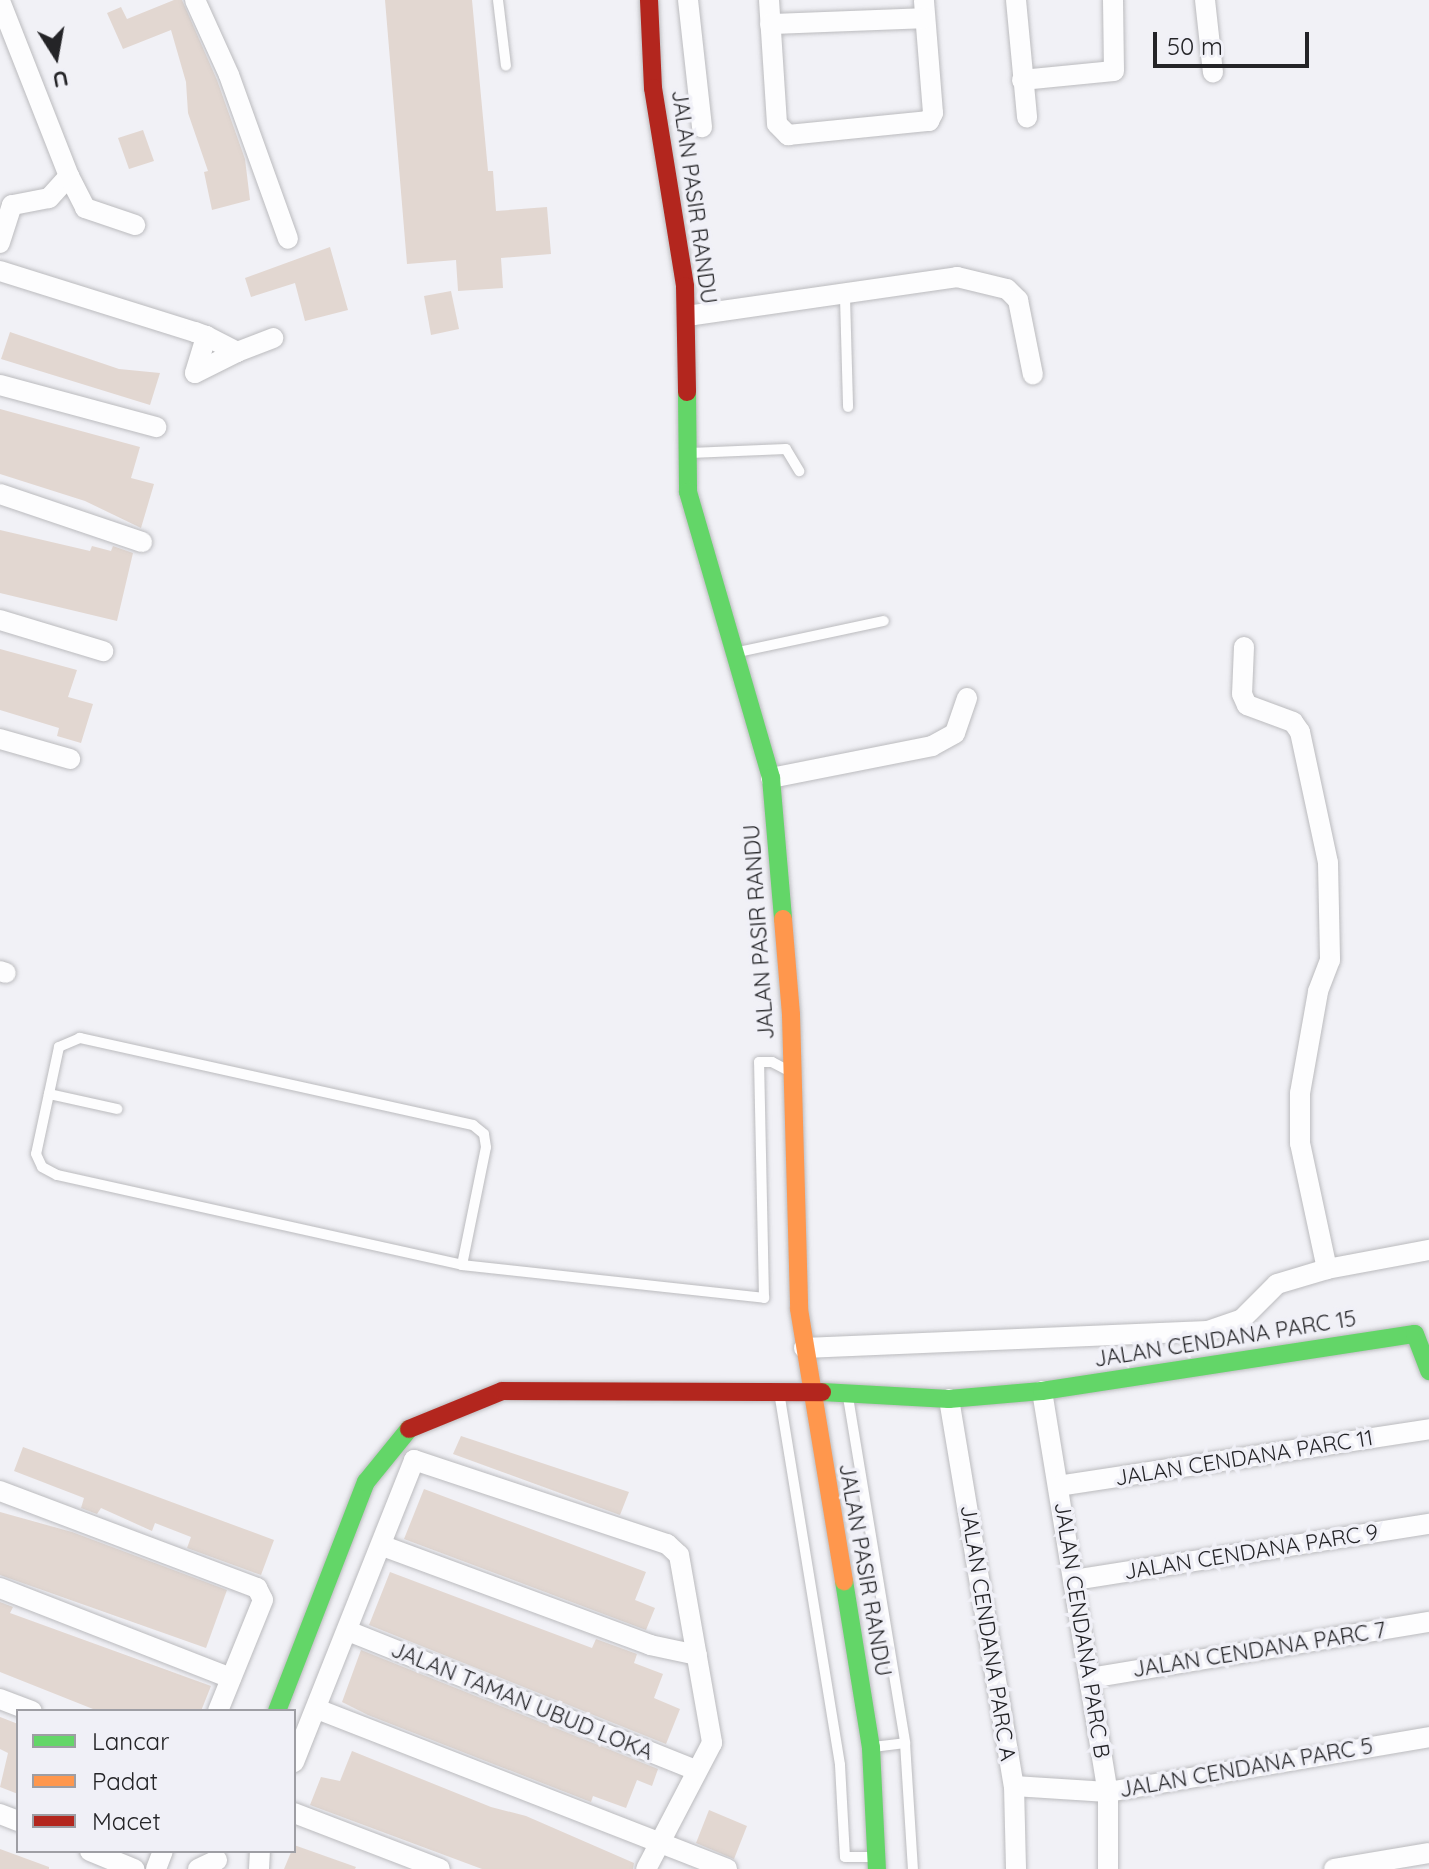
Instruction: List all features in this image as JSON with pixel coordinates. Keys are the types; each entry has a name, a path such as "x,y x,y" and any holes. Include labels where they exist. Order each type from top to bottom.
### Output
{"main road":[{"name":"JALAN PASIR RANDU","path":"649,0 653,88 681,245 687,316 684,454 688,492 771,778 791,1015 804,1348 871,1748 877,1863"},
{"name":"JALAN CENDANA PARC 15","path":"278,1709 366,1482 405,1431 502,1391 779,1390 949,1399 1042,1391 1415,1334 1429,1371"}],"street":[{"path":"195,0 229,75 288,239"},
{"path":"688,0 702,127"},
{"path":"769,0 770,24 777,124 788,135 929,121 933,113 925,9 770,24"},
{"path":"1016,0 1027,117"},
{"path":"1022,80 1114,71 1113,0"},
{"path":"1205,0 1213,73"},
{"path":"0,1 69,176 85,208"},
{"path":"49,198 69,176"},
{"path":"0,243 12,205 49,198 135,225"},
{"path":"0,271 206,336 237,352"},
{"path":"687,316 845,297 957,277 1007,289 1018,300 1033,375"},
{"path":"206,336 195,373 273,338"},
{"path":"0,385 156,427"},
{"path":"0,494 142,542"},
{"path":"0,620 103,651"},
{"path":"1244,647 1242,694 1247,705 1293,722 1300,732 1328,863 1330,960 1318,992 1300,1093 1300,1143 1327,1269"},
{"path":"771,778 932,746 955,733 967,698"},
{"path":"0,739 70,759"},
{"path":"804,1348 1208,1331 1242,1319 1277,1284 1327,1269 1429,1250"},
{"name":"JALAN CENDANA PARC B","path":"1042,1391 1108,1792 1108,1869"},
{"name":"JALAN CENDANA PARC A","path":"949,1399 1014,1786 1016,1869"},
{"name":"JALAN CENDANA PARC 11","path":"1058,1486 1429,1429"},
{"path":"296,1757 383,1546 414,1460 667,1544 679,1555 712,1743 658,1840 646,1869"},
{"path":"0,1491 257,1588 263,1600 219,1709"},
{"name":"JALAN CENDANA PARC 9","path":"1074,1580 1429,1524"},
{"path":"383,1546 650,1645 697,1655"},
{"path":"0,1588 231,1678"},
{"name":"JALAN CENDANA PARC 7","path":"1090,1678 1429,1622"},
{"name":"JALAN TAMAN UBUD LOKA","path":"348,1631 696,1770"},
{"path":"0,1699 27,1709"},
{"path":"317,1709 727,1869"},
{"name":"JALAN CENDANA PARC 5","path":"1014,1786 1108,1792 1429,1737"},
{"path":"296,1814 440,1869"},
{"path":"95,1853 134,1869"},
{"path":"1334,1869 1429,1853"},
{"path":"198,1869 219,1860"}],"lane":[{"path":"498,0 506,66"},
{"path":"845,297 848,407"},
{"path":"684,454 786,449 799,471"},
{"path":"736,653 884,621"},
{"path":"462,1265 486,1147 484,1134 473,1125 80,1038 59,1047 36,1154 42,1167 57,1175 462,1265 764,1298 759,1062 772,1062 791,1072"},
{"path":"49,1094 117,1109"},
{"path":"779,1390 840,1765 845,1857 877,1863"},
{"path":"848,1395 905,1743 913,1869"},
{"path":"871,1748 905,1743"}],"building":[{"path":"174,0 182,0 217,80 245,159 250,200 212,210 204,172 208,171 188,113 186,82 171,30 123,49 107,13 121,7 127,19"},
{"path":"385,0 472,0 488,171 493,171 496,211 547,207 551,254 501,258 503,288 458,291 456,260 407,264"},
{"path":"143,130 154,161 129,169 118,138"},
{"path":"330,247 348,310 305,321 295,283 251,297 245,278"},
{"path":"451,291 459,329 431,335 424,296"},
{"path":"10,332 119,369 160,373 150,405 1,359"},
{"path":"0,409 140,447 131,478 154,484 141,528 85,501 0,474"},
{"path":"0,530 90,551 92,546 111,551 113,546 133,553 117,621 0,593"},
{"path":"0,649 77,670 68,697 93,704 81,743 57,736 59,728 0,710"},
{"path":"461,1436 629,1492 620,1515 453,1454"},
{"path":"23,1447 274,1540 261,1575 187,1548 191,1537 155,1523 152,1531 101,1508 97,1514 81,1508 84,1498 14,1471"},
{"path":"424,1489 646,1572 635,1600 655,1608 646,1630 404,1539"},
{"path":"0,1512 72,1532 227,1590 206,1648 0,1575"},
{"path":"390,1572 592,1648 596,1639 637,1654 634,1663 663,1674 654,1698 680,1709 666,1744 369,1625"},
{"path":"0,1602 13,1607 10,1613 211,1686 202,1709 93,1709 0,1672"},
{"path":"361,1650 658,1769 652,1786 637,1780 626,1808 593,1796 591,1802 368,1715 342,1702"},
{"path":"0,1717 16,1723 16,1793 0,1787 8,1753 0,1749"},
{"path":"352,1751 491,1807 526,1816 634,1863 633,1869 482,1869 310,1805 321,1777 340,1781"},
{"path":"709,1810 747,1826 734,1859 696,1843"},
{"path":"296,1846 356,1867 355,1869 284,1869 291,1853 296,1853"},
{"path":"0,1849 49,1867 49,1869 0,1869"}],"traffic: fast":[{"path":"687,392 688,492 771,778 783,919"},
{"path":"822,1392 949,1399 1042,1391 1415,1334 1429,1371"},
{"path":"278,1709 366,1482 409,1429"},
{"path":"844,1581 871,1748 877,1869"}],"traffic: slow":[{"path":"783,919 791,1015 799,1309 844,1581"}],"traffic: jam":[{"path":"649,0 653,88 685,286 687,392"},
{"path":"409,1429 502,1391 822,1392"}]}
